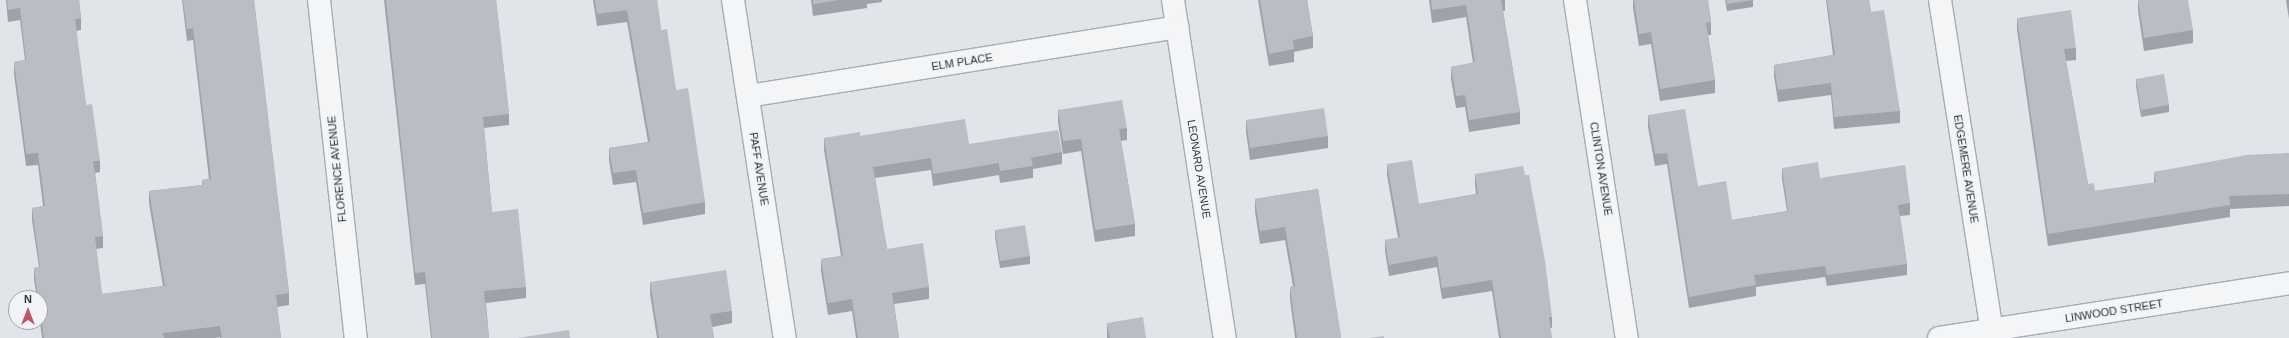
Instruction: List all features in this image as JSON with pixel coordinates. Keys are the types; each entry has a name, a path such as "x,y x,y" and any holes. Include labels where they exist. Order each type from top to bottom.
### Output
{"street":[{"name":"FLORENCE AVENUE","path":"319,0 356,338"},
{"name":"PAFF AVENUE","path":"733,0 785,338"},
{"name":"LEONARD AVENUE","path":"1173,0 1225,338"},
{"name":"CLINTON AVENUE","path":"1575,0 1627,338"},
{"name":"EDGEMERE AVENUE","path":"1940,0 1992,334"},
{"name":"ELM PLACE","path":"748,96 1177,27"},
{"name":"LINWOOD STREET","path":"1939,338 1992,334 2289,283"}],"building":[{"path":"7,0 79,0 81,18 75,19 86,105 92,104 100,161 93,161 103,236 95,237 102,294 165,286 149,191 203,185 202,180 211,179 193,28 187,29 183,0 254,0 289,293 276,295 281,338 222,338 220,326 163,333 164,338 44,338 43,330 48,330 48,290 37,290 34,268 40,267 32,208 45,206 38,153 26,154 14,62 26,60 20,8 8,10"},
{"path":"386,0 496,0 509,114 483,117 492,212 518,209 526,287 484,291 489,338 432,338 425,272 415,273"},
{"path":"595,0 657,0 661,30 667,29 676,90 688,88 705,202 643,213 636,170 613,173 609,148 650,142 627,10 597,14"},
{"path":"813,0 839,0 813,4"},
{"path":"1260,0 1307,0 1313,36 1293,40 1294,49 1269,54"},
{"path":"1431,0 1501,0 1520,112 1469,120 1465,95 1456,96 1451,67 1475,62 1466,5 1432,10"},
{"path":"1634,0 1708,0 1711,22 1706,23 1715,80 1660,89 1651,32 1639,34"},
{"path":"1726,0 1753,0 1727,4"},
{"path":"1827,0 1869,0 1871,12 1884,10 1900,111 1834,117 1831,83 1778,90 1774,65 1835,55"},
{"path":"2138,0 2188,0 2193,30 2144,38"},
{"path":"2071,10 2076,48 2064,49 2088,184 2094,183 2095,191 2156,182 2154,172 2247,155 2289,153 2289,194 2229,196 2230,205 2048,234 2017,18"},
{"path":"2164,74 2169,105 2141,110 2136,79"},
{"path":"1122,100 1127,128 1119,129 1135,224 1095,230 1081,139 1063,141 1058,110"},
{"path":"1324,108 1328,136 1250,148 1246,120"},
{"path":"1685,109 1698,186 1726,181 1732,220 1788,211 1782,168 1818,162 1820,178 1905,165 1910,203 1898,205 1907,264 1827,275 1825,266 1754,275 1756,285 1689,297 1667,153 1655,154 1648,115"},
{"path":"965,119 969,144 1058,130 1062,152 1031,158 1033,166 1000,171 999,163 933,174 931,158 873,167 887,249 923,243 929,287 892,293 899,338 858,338 852,299 828,303 821,259 843,256 824,138 860,132 860,136"},
{"path":"1412,160 1419,204 1478,194 1475,174 1523,166 1525,175 1529,175 1545,261 1552,317 1549,317 1552,338 1501,338 1492,280 1442,288 1437,256 1389,265 1385,240 1400,237 1387,164"},
{"path":"1318,189 1341,338 1297,338 1290,287 1295,286 1285,227 1260,231 1255,199"},
{"path":"1025,225 1030,256 1000,261 995,230"},
{"path":"726,270 732,311 710,314 714,338 659,338 650,282"},
{"path":"1143,317 1146,338 1110,338 1107,323"},
{"path":"569,330 570,338 518,338"},
{"path":"1384,336 1384,338 1369,338"}]}
